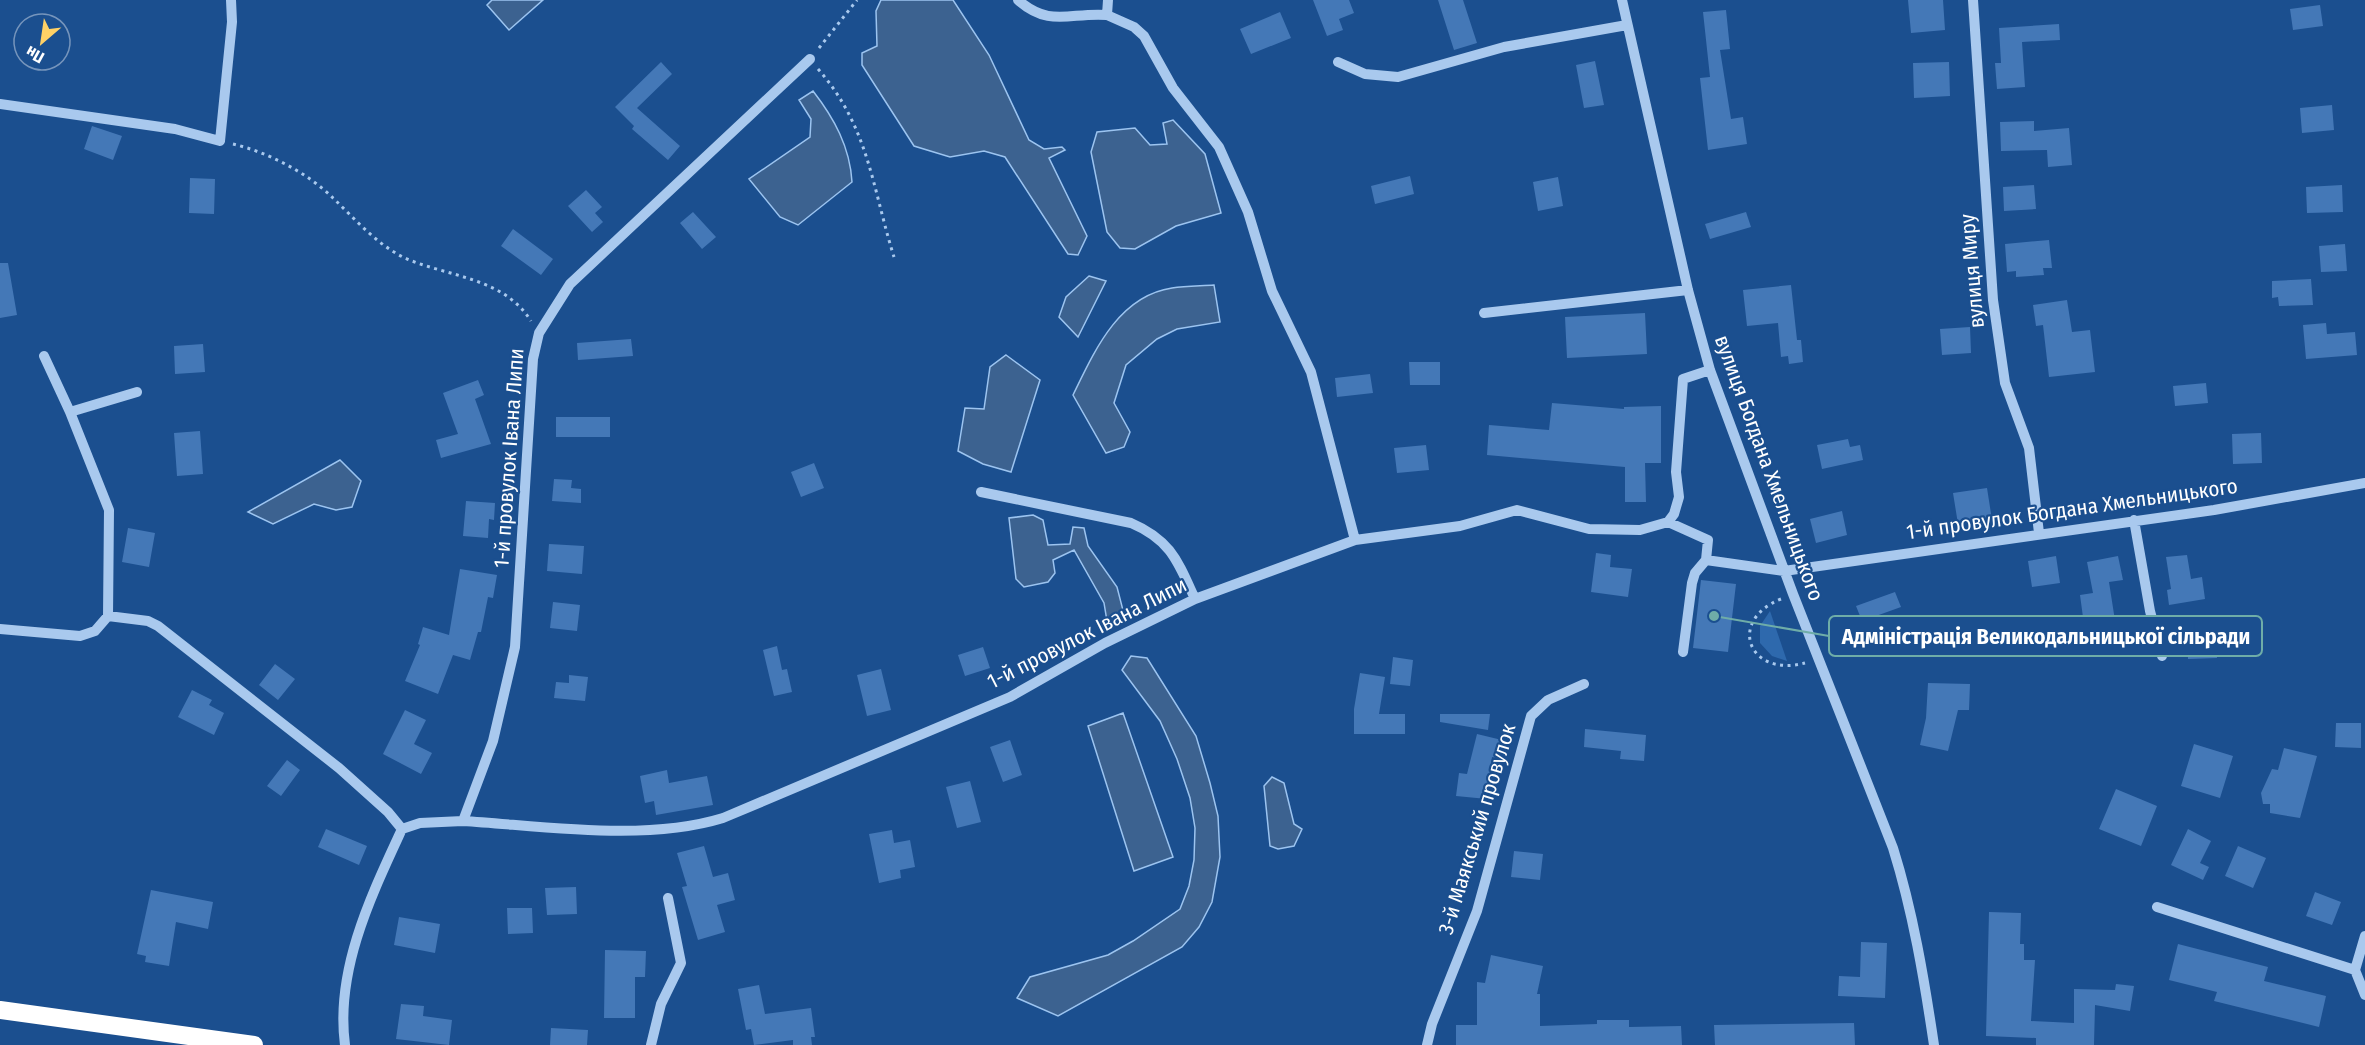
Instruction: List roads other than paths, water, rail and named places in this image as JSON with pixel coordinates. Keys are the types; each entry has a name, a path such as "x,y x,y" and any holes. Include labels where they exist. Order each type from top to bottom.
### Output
{"highway":[{"path":"0,1010 254,1045"}],"street":[{"path":"0,104 175,129 219,141 232,22 231,0"},
{"path":"1018,0 1037,14 1050,18 1107,15 1134,27 1144,36 1173,88 1220,147 1248,212 1272,291 1311,372 1355,540"},
{"path":"1107,15 1108,0"},
{"name":"вулиця Богдана Хмельницького","path":"1622,0 1688,290 1710,370 1818,660 1882,814 1904,883 1923,970 1934,1045"},
{"name":"вулиця Миру","path":"1972,0 1993,300 2005,383 2029,448 2039,533"},
{"path":"1338,62 1365,74 1398,77 1504,47 1627,25"},
{"name":"1-й провулок Івана Липи","path":"463,821 493,741 515,647 532,359 539,333 570,284 810,59"},
{"path":"1484,313 1688,290"},
{"path":"0,629 80,636 94,631 108,615 108,510 70,412 44,356"},
{"path":"1683,652 1692,583 1695,573 1706,560 1708,540 1668,522 1674,514 1678,497 1676,472 1683,379 1710,370"},
{"path":"70,412 137,392"},
{"name":"1-й провулок Богдана Хмельницького","path":"1706,560 1784,571 2039,533 2214,510 2365,483"},
{"path":"981,492 1131,523 1149,531 1167,546 1195,599"},
{"name":"1-й провулок Івана Липи","path":"402,829 420,823 463,821 628,831 681,829 701,825 723,818 1010,697 1105,643 1195,599 1355,540 1460,526 1517,510 1589,529 1640,530 1668,522"},
{"path":"2134,520 2150,611 2162,656"},
{"path":"108,615 148,621 167,633 339,768 388,812 402,829 355,945 342,1006 345,1045"},
{"name":"3-й Маякський провулок","path":"1427,1045 1432,1024 1477,911 1531,716 1548,700 1584,684"},
{"path":"651,1045 661,1004 681,963 668,898"},
{"path":"2157,907 2355,970"},
{"path":"2365,936 2355,970 2365,996"}],"place":[{"name":"Адміністрація Великодальницької сільради","path":"1714,616"}]}
